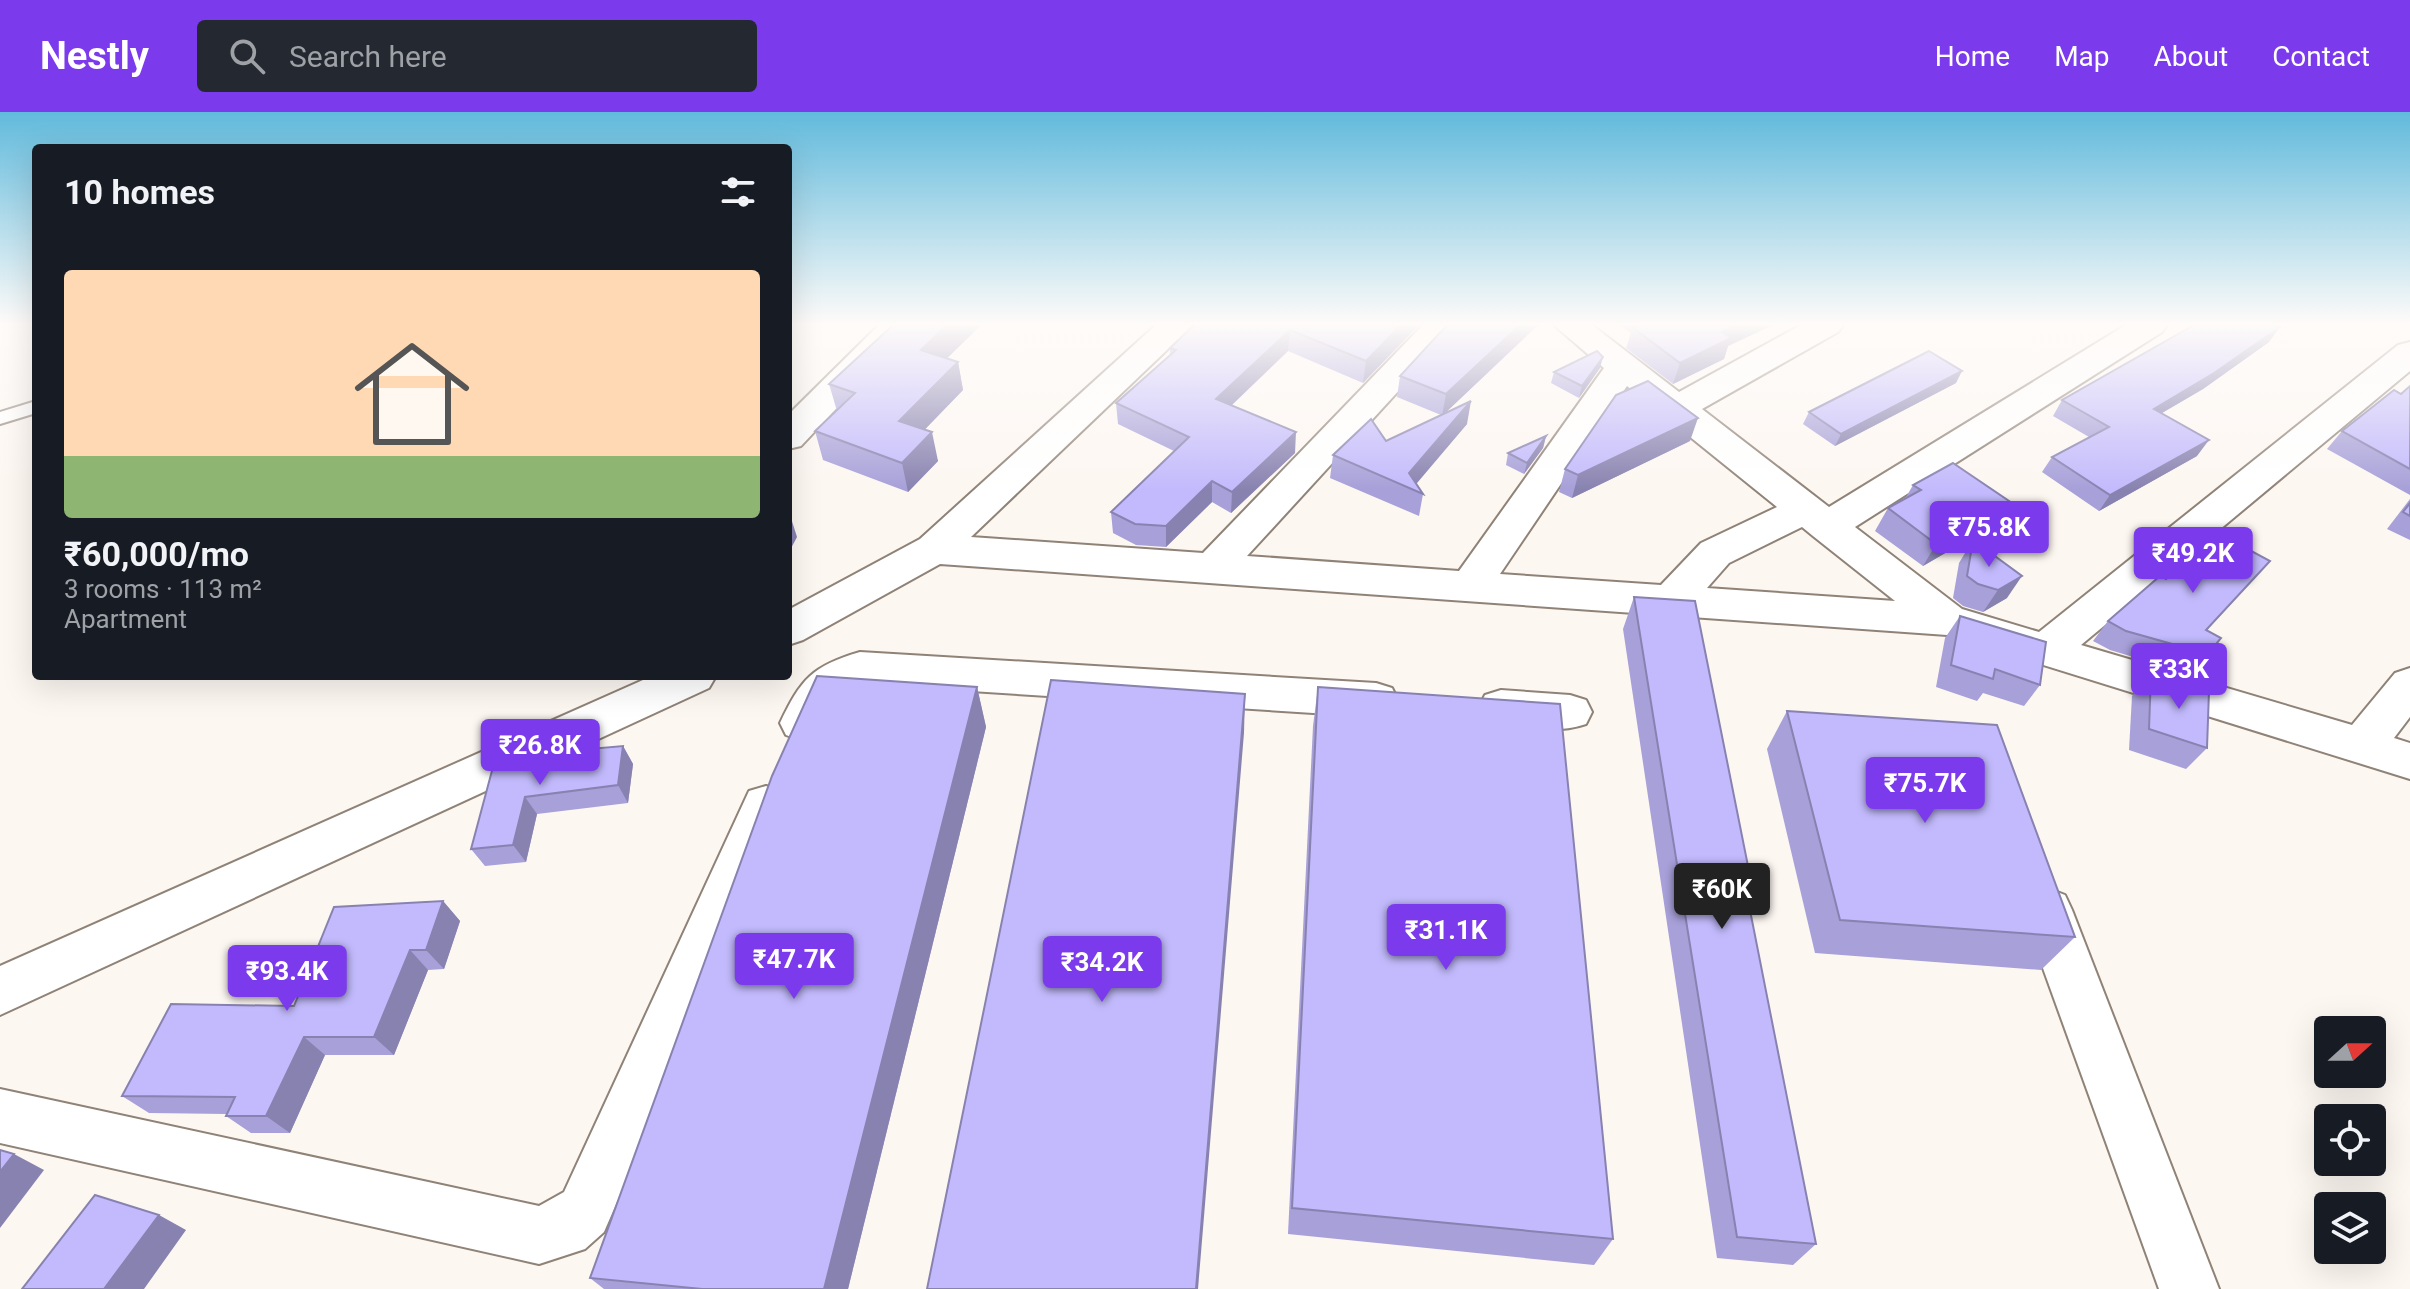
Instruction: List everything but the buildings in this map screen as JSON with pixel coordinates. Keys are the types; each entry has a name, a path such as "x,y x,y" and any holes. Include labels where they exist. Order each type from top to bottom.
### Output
{"street":[{"path":"792,433 844,380"},
{"path":"792,627 934,549 1117,380"},
{"path":"1212,569 1390,380"},
{"path":"1470,587 1613,380"},
{"path":"1641,380 1947,620"},
{"path":"1677,408 1727,380"},
{"path":"1671,601 1715,553 1816,517 2054,380"},
{"path":"2045,651 2395,383"},
{"path":"934,549 1947,620 2410,761"},
{"path":"0,1116 539,1235 564,1228 584,1212 817,690 827,680 860,668 1570,712"},
{"path":"0,991 632,693 679,680"},
{"path":"2360,748 2410,685"},
{"path":"2047,910 2189,1289"}],"lane":[{"path":"0,418 32,408"}]}
